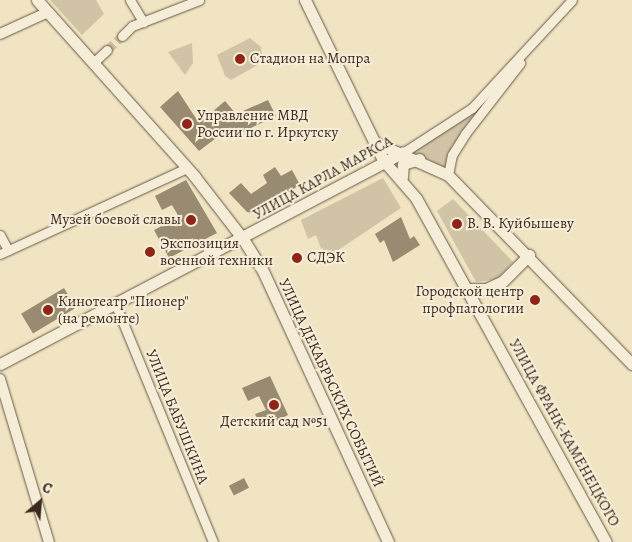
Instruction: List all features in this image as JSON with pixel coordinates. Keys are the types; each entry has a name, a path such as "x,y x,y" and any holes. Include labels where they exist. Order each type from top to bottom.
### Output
{"main road":[{"name":"УЛИЦА ДЕКАБРЬСКИХ СОБЫТИЙ","path":"37,0 187,168 243,238 262,269 388,542"},
{"name":"УЛИЦА ФРАНК-КАМЕНЕЦКОГО","path":"305,0 372,141 383,160 402,177 468,289 606,542"},
{"path":"372,141 404,152 448,175 529,255 632,364"},
{"name":"УЛИЦА КАРЛА МАРКСА","path":"0,364 243,238 383,160 404,152"},
{"path":"402,177 404,164 419,160"},
{"path":"468,289 486,289 503,280 529,255"}],"street":[{"path":"130,0 144,22"},
{"path":"122,36 144,22 199,0"},
{"name":"УЛИЦА КАРЛА МАРКСА","path":"404,152 472,108 572,0"},
{"path":"448,175 452,155 465,134 539,38 578,0"},
{"path":"0,34 48,12"},
{"path":"93,63 107,50"},
{"path":"0,235 4,252 187,168"},
{"name":"УЛИЦА БАБУШКИНА","path":"115,303 213,542"},
{"path":"0,379 49,542"}],"shaded area":[{"path":"50,0 96,0 104,14 82,35"},
{"name":"Стадион на Мопра","path":"250,38 261,47 263,62 231,80 225,76 217,55"},
{"path":"192,43 193,63 185,75 168,52"},
{"path":"480,105 450,153 447,169 411,151"},
{"path":"383,178 401,208 325,259 316,235 308,239 301,220"},
{"path":"453,199 513,262 498,279 476,282 437,211"}],"building":[{"path":"178,91 199,123 225,101 236,114 268,100 276,116 230,138 224,132 199,151 160,107"},
{"path":"275,167 281,176 292,170 300,185 254,213 247,212 229,193 241,183 251,194 267,183 263,175"},
{"name":"Музей боевой славы","path":"186,180 217,233 169,258 154,230 179,217 172,205 162,210 155,196"},
{"path":"401,217 410,239 414,236 420,245 393,262 384,240 380,243 375,234"},
{"name":"Кинотеатр \"Пионер\" (на ремонте)","path":"64,288 76,308 33,333 21,314"},
{"name":"Детский сад №51","path":"270,376 288,415 262,428 255,414 266,410 259,396 248,401 242,388"},
{"path":"244,478 249,488 234,496 229,486"}],"tunnel":[{"path":"107,50 122,36"}],"place":[{"name":"Стадион на Мопра","path":"240,59"},
{"name":"Управление МВД России по г. Иркутску","path":"187,124"},
{"name":"Музей боевой славы","path":"191,220"},
{"name":"В. В. Куйбышеву","path":"457,224"},
{"name":"Экспозиция военной техники","path":"150,252"},
{"name":"СДЭК","path":"297,258"},
{"name":"Городской центр профпатологии","path":"535,300"},
{"name":"Кинотеатр \"Пионер\" (на ремонте)","path":"48,310"},
{"name":"Детский сад №51","path":"274,405"}]}
